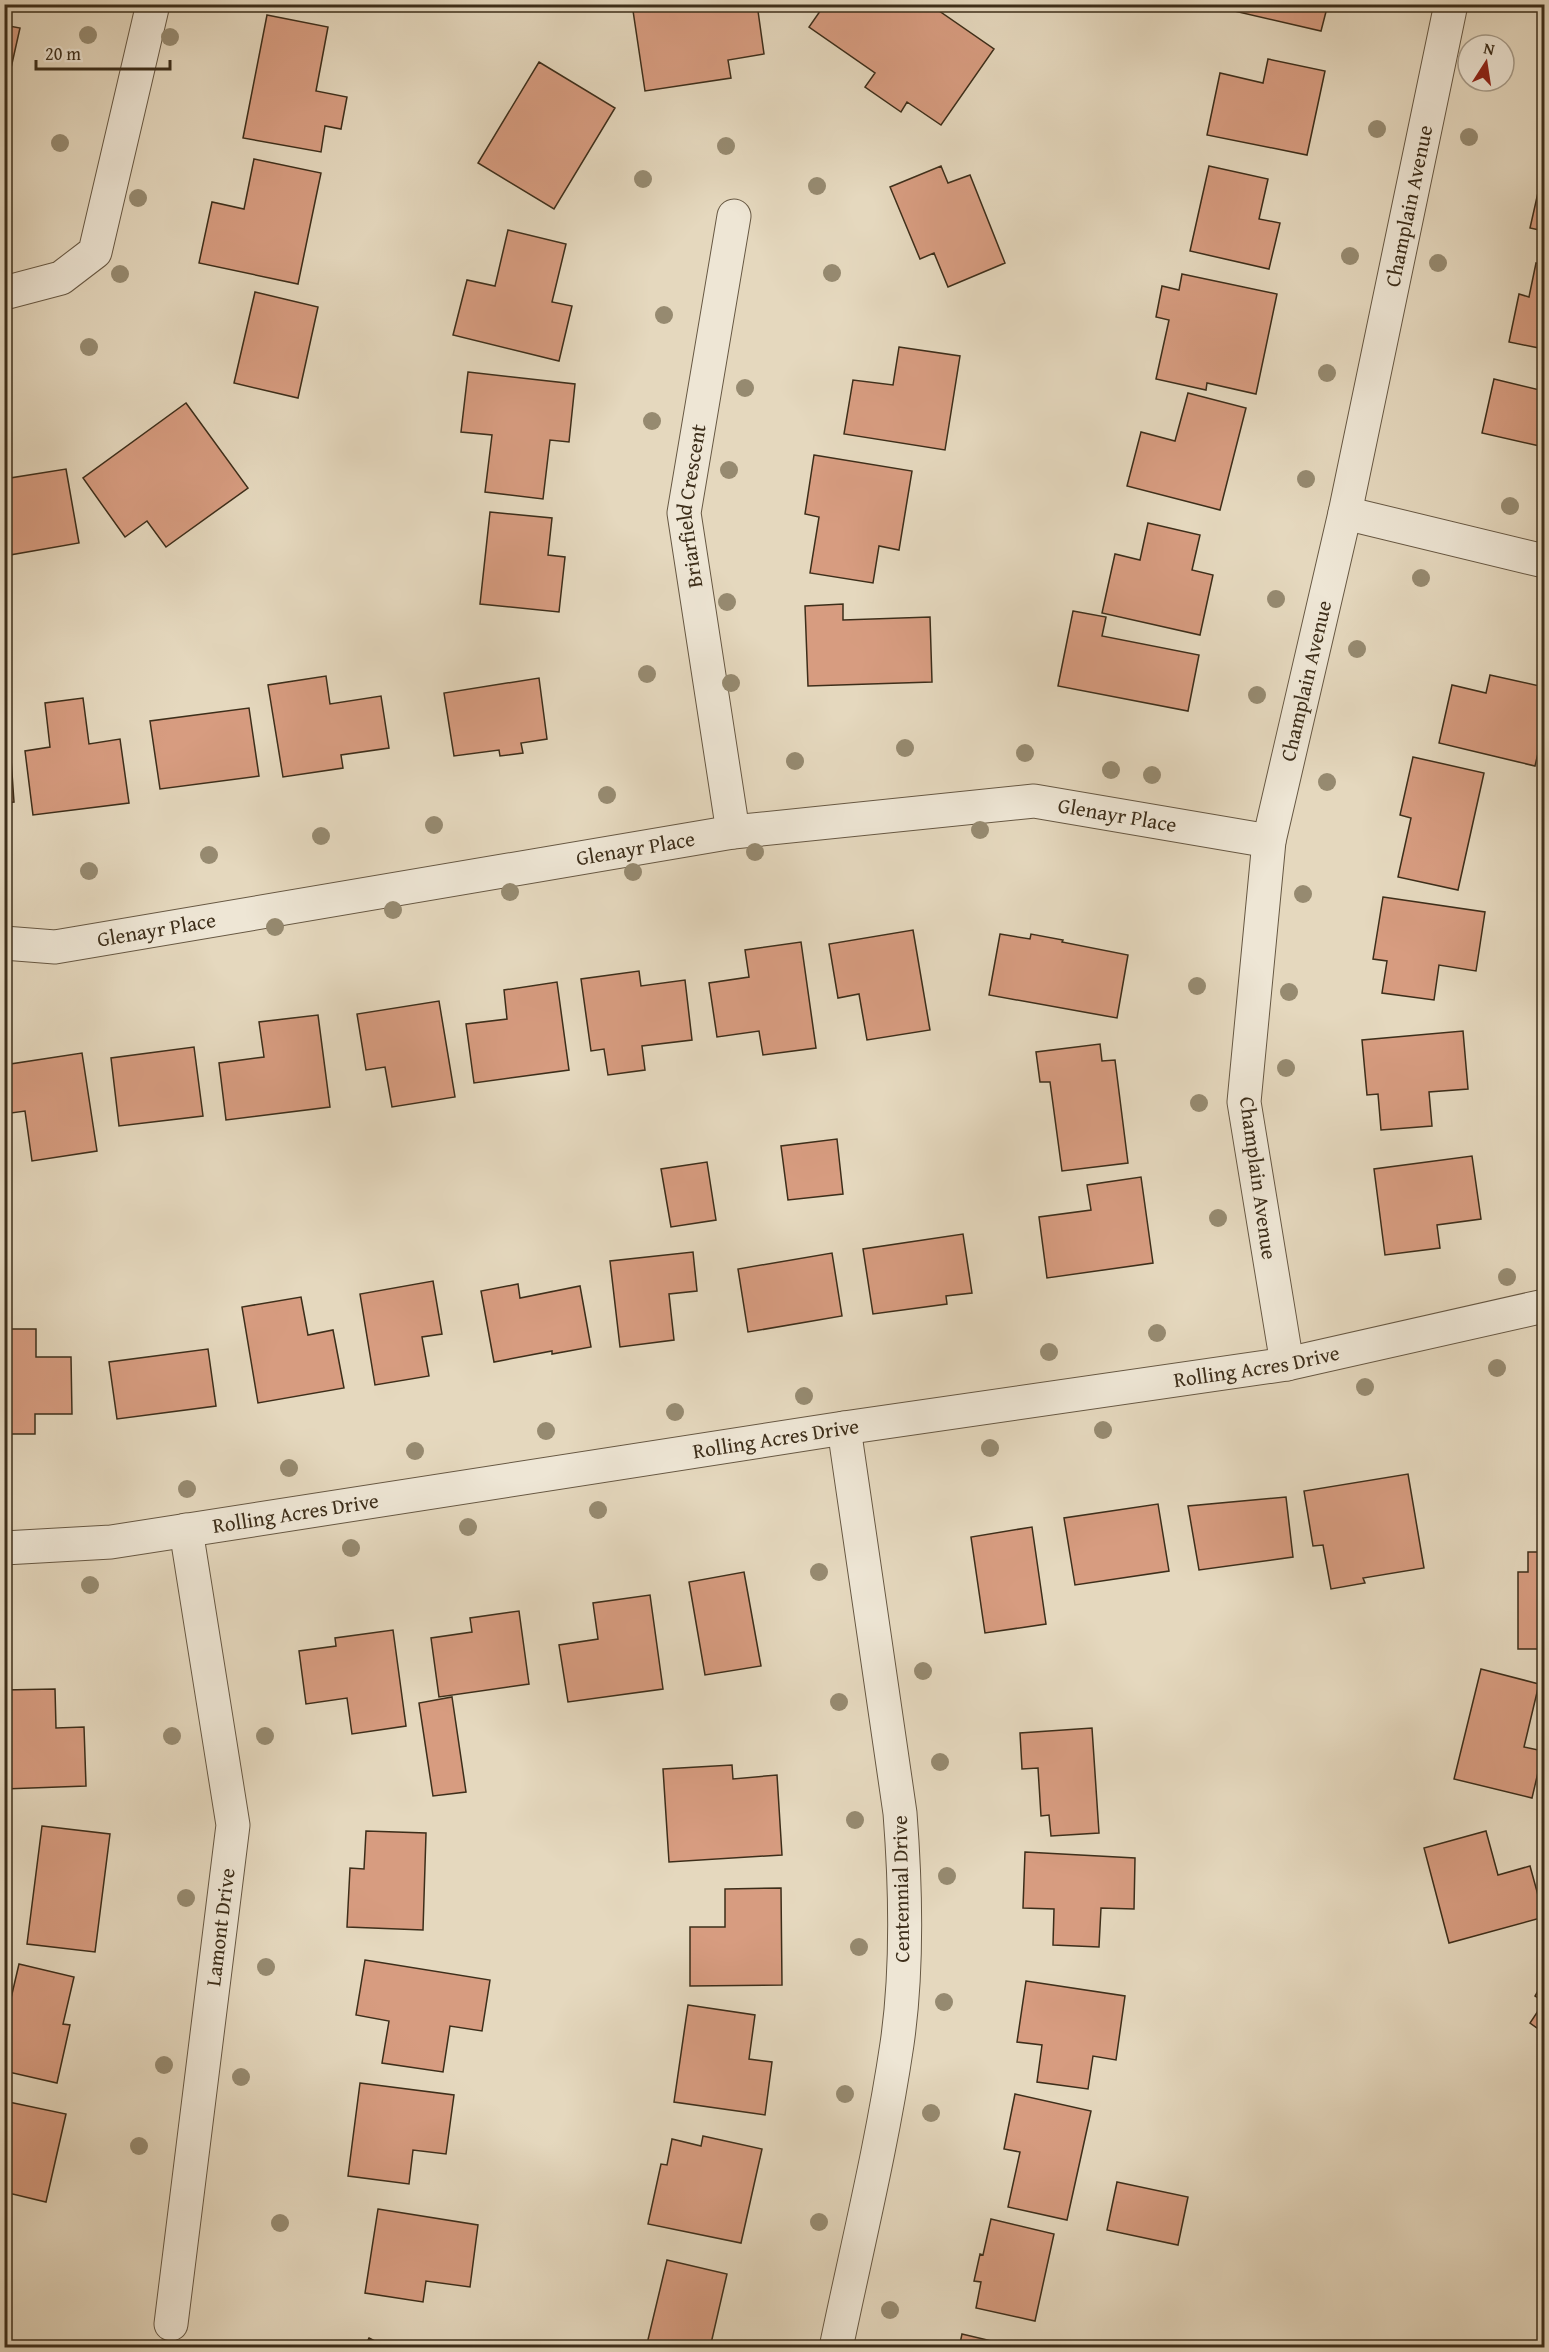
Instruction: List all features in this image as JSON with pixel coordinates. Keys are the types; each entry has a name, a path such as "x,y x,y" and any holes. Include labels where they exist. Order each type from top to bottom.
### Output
{"street":[{"path":"4,293 61,278 95,252 153,4"},
{"name":"Champlain Avenue","path":"1287,1364 1244,1102 1269,841 1345,513 1451,4"},
{"name":"Briarfield Crescent","path":"733,832 684,513 734,216"},
{"path":"1345,513 1545,561"},
{"name":"Glenayr Place","path":"4,943 55,947 733,832 1034,801 1269,841"},
{"name":"Rolling Acres Drive","path":"4,1548 111,1542 844,1428 1287,1364 1545,1306"},
{"name":"Centennial Drive","path":"836,2348 880,2140 897,2043 905,1931 905,1878 900,1813 844,1428"},
{"name":"Lamont Drive","path":"171,2324 233,1825 186,1530"}],"building":[{"path":"632,4 757,4 764,54 728,60 731,78 645,91"},
{"path":"825,4 929,4 994,49 941,125 907,102 901,112 865,87 875,73 809,27"},
{"path":"1235,4 1328,4 1321,31 1234,11"},
{"path":"267,15 328,27 316,91 347,97 341,129 325,126 321,152 243,138"},
{"path":"4,25 20,28 4,99"},
{"path":"1268,59 1325,71 1307,155 1207,135 1220,73 1263,83"},
{"path":"539,62 615,108 554,209 478,163"},
{"path":"254,159 321,173 298,284 199,263 212,202 244,209"},
{"path":"941,166 948,183 970,175 1005,263 948,287 934,253 920,259 890,187"},
{"path":"1209,166 1268,179 1259,219 1280,223 1269,269 1190,251"},
{"path":"1544,166 1544,231 1530,228"},
{"path":"508,230 566,244 552,302 572,306 559,361 453,335 467,280 495,286"},
{"path":"1536,263 1544,265 1544,349 1509,342 1519,294 1529,297"},
{"path":"1182,274 1277,294 1256,394 1207,383 1206,390 1156,379 1169,320 1156,317 1162,286 1179,290"},
{"path":"255,292 318,307 298,398 234,383"},
{"path":"899,347 960,356 945,450 844,434 853,380 893,385"},
{"path":"468,372 575,384 569,442 550,440 543,499 485,492 492,435 461,432"},
{"path":"1494,379 1544,391 1544,447 1482,433"},
{"path":"1188,393 1246,408 1220,510 1127,486 1141,432 1175,441"},
{"path":"186,403 248,488 166,547 147,521 125,537 83,478"},
{"path":"814,455 912,471 899,550 879,546 873,583 810,573 819,517 805,514"},
{"path":"66,469 79,543 4,556 4,479"},
{"path":"490,512 552,518 548,555 565,557 559,612 480,604"},
{"path":"1148,523 1200,535 1192,570 1213,575 1200,635 1102,613 1115,554 1140,560"},
{"path":"843,604 843,620 930,617 932,682 808,686 805,606"},
{"path":"1073,611 1106,617 1102,636 1199,655 1188,711 1058,686"},
{"path":"1490,675 1544,687 1544,727 1535,766 1439,743 1452,685 1486,693"},
{"path":"326,676 330,704 381,696 389,748 341,755 343,768 283,777 268,685"},
{"path":"539,678 547,739 521,743 523,753 500,756 499,750 454,756 444,693"},
{"path":"83,698 89,744 120,739 129,803 33,815 25,751 50,747 45,703"},
{"path":"249,708 259,776 160,789 150,721"},
{"path":"4,730 9,730 14,802 4,803"},
{"path":"1413,757 1484,773 1458,890 1398,877 1411,818 1400,815"},
{"path":"1383,897 1485,912 1476,971 1439,965 1434,1000 1382,993 1387,961 1373,959"},
{"path":"913,930 930,1030 867,1040 859,994 838,998 829,944"},
{"path":"1000,934 1030,939 1031,934 1128,955 1117,1018 989,995"},
{"path":"801,942 816,1048 763,1055 759,1031 717,1037 709,983 749,977 745,950"},
{"path":"639,971 641,986 685,980 692,1040 642,1046 645,1070 608,1075 604,1049 591,1051 581,979"},
{"path":"557,982 569,1070 474,1083 466,1024 507,1019 504,990"},
{"path":"439,1001 455,1097 392,1107 385,1067 366,1070 357,1014"},
{"path":"318,1015 330,1107 226,1120 219,1063 264,1057 259,1022"},
{"path":"1463,1031 1468,1089 1429,1092 1432,1126 1381,1130 1378,1094 1367,1095 1362,1040"},
{"path":"1100,1044 1102,1061 1115,1060 1128,1163 1062,1171 1050,1082 1040,1082 1036,1052"},
{"path":"194,1047 203,1116 119,1126 111,1058"},
{"path":"82,1053 97,1151 32,1161 25,1111 4,1114 4,1065"},
{"path":"837,1139 843,1194 788,1200 781,1146"},
{"path":"1472,1156 1481,1219 1437,1225 1440,1248 1385,1255 1374,1169"},
{"path":"707,1162 716,1220 671,1227 661,1169"},
{"path":"1141,1177 1153,1263 1047,1278 1039,1217 1091,1210 1087,1185"},
{"path":"963,1234 972,1293 946,1296 947,1304 873,1314 863,1249"},
{"path":"693,1252 697,1291 669,1294 674,1340 620,1347 610,1261"},
{"path":"832,1253 842,1316 748,1332 738,1269"},
{"path":"433,1281 442,1334 422,1337 429,1376 375,1385 360,1294"},
{"path":"518,1284 520,1298 580,1286 591,1347 552,1354 552,1351 494,1362 481,1291"},
{"path":"301,1297 308,1335 333,1330 344,1388 258,1403 242,1307"},
{"path":"4,1329 36,1329 36,1357 71,1357 72,1414 35,1414 35,1434 4,1434"},
{"path":"208,1349 216,1406 117,1419 109,1362"},
{"path":"1408,1474 1424,1568 1363,1578 1365,1583 1331,1589 1323,1545 1313,1546 1304,1491"},
{"path":"1286,1497 1293,1557 1199,1570 1188,1506"},
{"path":"1158,1504 1169,1571 1075,1585 1064,1518"},
{"path":"1032,1527 1046,1624 985,1633 971,1537"},
{"path":"1528,1552 1544,1552 1544,1649 1518,1649 1518,1572 1528,1572"},
{"path":"744,1572 761,1666 705,1675 689,1582"},
{"path":"650,1595 663,1689 568,1702 559,1645 598,1639 593,1603"},
{"path":"519,1611 529,1684 439,1697 431,1638 472,1632 470,1618"},
{"path":"393,1630 406,1726 352,1734 347,1698 306,1704 299,1651 336,1646 335,1638"},
{"path":"1481,1669 1539,1684 1524,1747 1543,1751 1532,1798 1454,1779"},
{"path":"55,1689 56,1728 84,1727 86,1786 4,1789 4,1690"},
{"path":"452,1697 466,1792 433,1796 419,1703"},
{"path":"1092,1728 1099,1833 1051,1836 1049,1815 1041,1816 1038,1768 1022,1769 1020,1733"},
{"path":"732,1765 733,1779 777,1775 782,1855 669,1862 663,1769"},
{"path":"42,1826 110,1834 95,1952 27,1944"},
{"path":"366,1831 426,1833 423,1930 347,1927 350,1868 364,1869"},
{"path":"1486,1831 1498,1875 1530,1866 1544,1917 1449,1943 1424,1848"},
{"path":"1025,1852 1135,1858 1134,1909 1101,1908 1099,1947 1053,1945 1054,1909 1023,1908"},
{"path":"781,1888 782,1985 690,1986 690,1927 725,1927 725,1889"},
{"path":"365,1960 490,1980 482,2031 450,2026 443,2072 382,2063 389,2021 356,2015"},
{"path":"19,1964 74,1977 63,2024 70,2025 57,2083 4,2071 4,2010 8,2011"},
{"path":"1026,1981 1125,1996 1116,2060 1093,2056 1088,2089 1037,2082 1042,2045 1017,2042"},
{"path":"1544,1981 1544,2002 1535,1996"},
{"path":"1544,2002 1544,2033 1530,2023"},
{"path":"688,2005 755,2015 749,2059 772,2062 765,2115 674,2102"},
{"path":"360,2083 454,2095 446,2154 413,2150 409,2184 348,2176"},
{"path":"1015,2094 1091,2111 1067,2220 1008,2207 1020,2152 1004,2149"},
{"path":"4,2101 66,2114 46,2202 4,2192"},
{"path":"703,2136 762,2149 741,2243 648,2224 661,2164 667,2165 672,2139 701,2146"},
{"path":"1117,2182 1188,2197 1178,2245 1107,2230"},
{"path":"378,2209 478,2225 470,2287 426,2281 423,2302 365,2293"},
{"path":"991,2219 1054,2234 1035,2321 976,2308 981,2282 974,2281 980,2254 983,2255"},
{"path":"667,2260 727,2274 710,2348 646,2348"},
{"path":"962,2334 1021,2348 959,2348"},
{"path":"369,2338 388,2348 364,2348"}]}
